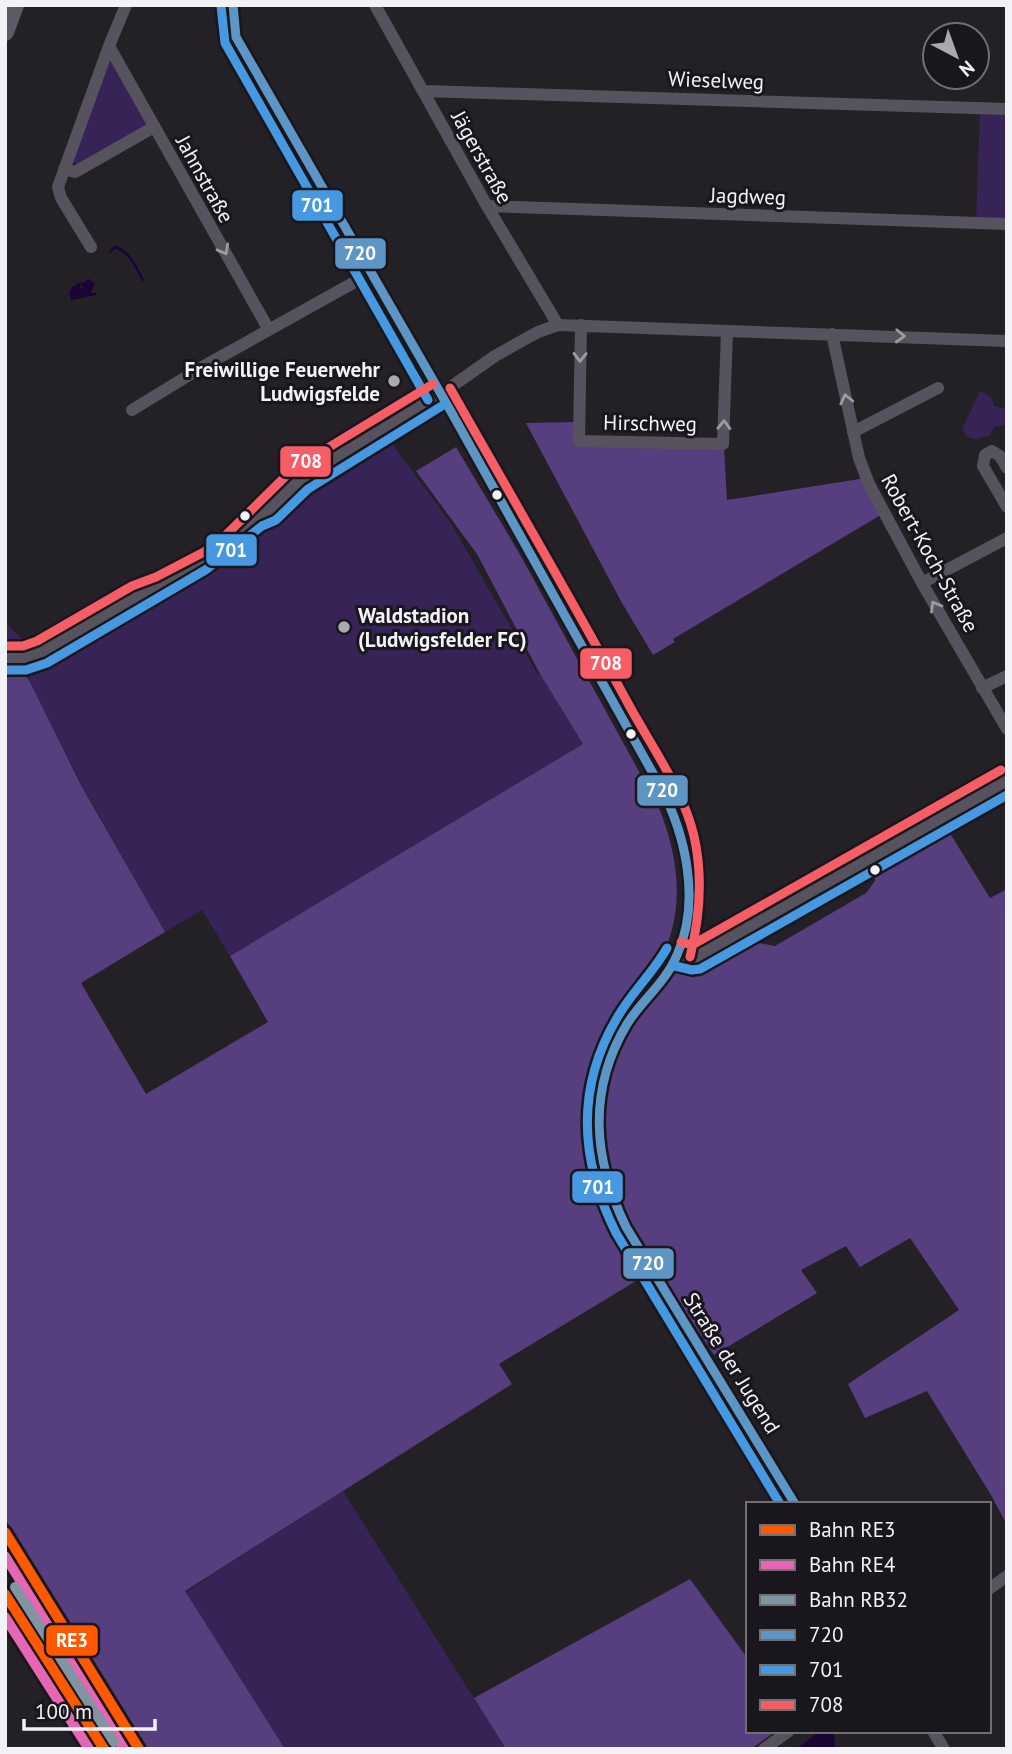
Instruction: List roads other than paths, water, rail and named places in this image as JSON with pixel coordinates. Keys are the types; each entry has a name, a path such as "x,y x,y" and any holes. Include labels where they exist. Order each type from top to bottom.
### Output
{"highway":[{"path":"5,32 15,5"}],"street":[{"path":"91,247 58,187 126,5"},
{"name":"Straße der Jugend","path":"233,5 236,37 674,813 682,839 688,888 684,929 672,967 629,1021 608,1065 598,1109 601,1164 611,1197 626,1227 794,1502"},
{"name":"Jägerstraße","path":"376,5 487,206 558,325"},
{"name":"Jahnstraße","path":"109,46 269,330"},
{"name":"Wieselweg","path":"425,91 1007,109"},
{"path":"64,169 75,172 154,127"},
{"name":"Jagdweg","path":"487,206 1007,225"},
{"path":"132,410 371,273"},
{"path":"5,658 16,659 42,653 138,597 201,558 256,515 268,510 300,479 505,350 538,332 558,325 1007,341"},
{"name":"Hirschweg","path":"581,325 579,441 723,444 727,331"},
{"name":"Robert-Koch-Straße","path":"832,334 859,458 869,484 922,583 1007,729"},
{"path":"853,432 938,388"},
{"path":"1007,468 1000,456 992,451 985,454 984,466 1007,507"},
{"path":"922,583 1007,538"},
{"path":"982,688 1007,676"},
{"path":"678,954 694,958 1007,781"},
{"path":"991,1588 1007,1576"},
{"path":"764,1749 786,1733"},
{"path":"934,1733 944,1749"}],"waterway":[{"path":"110,252 115,247 125,253 143,280"}],"rail line":[{"name":"RE3","path":"5,1532 139,1749"},
{"name":"RE4","path":"5,1556 124,1749"},
{"name":"RB32","path":"15,1587 114,1742"},
{"name":"RE3","path":"5,1594 104,1749"},
{"name":"RE4","path":"5,1617 89,1749"}],"place":[{"name":"Freiwillige Feuerwehr Ludwigsfelde","path":"394,381"},
{"name":"Waldstadion (Ludwigsfelder FC)","path":"344,627"}]}
